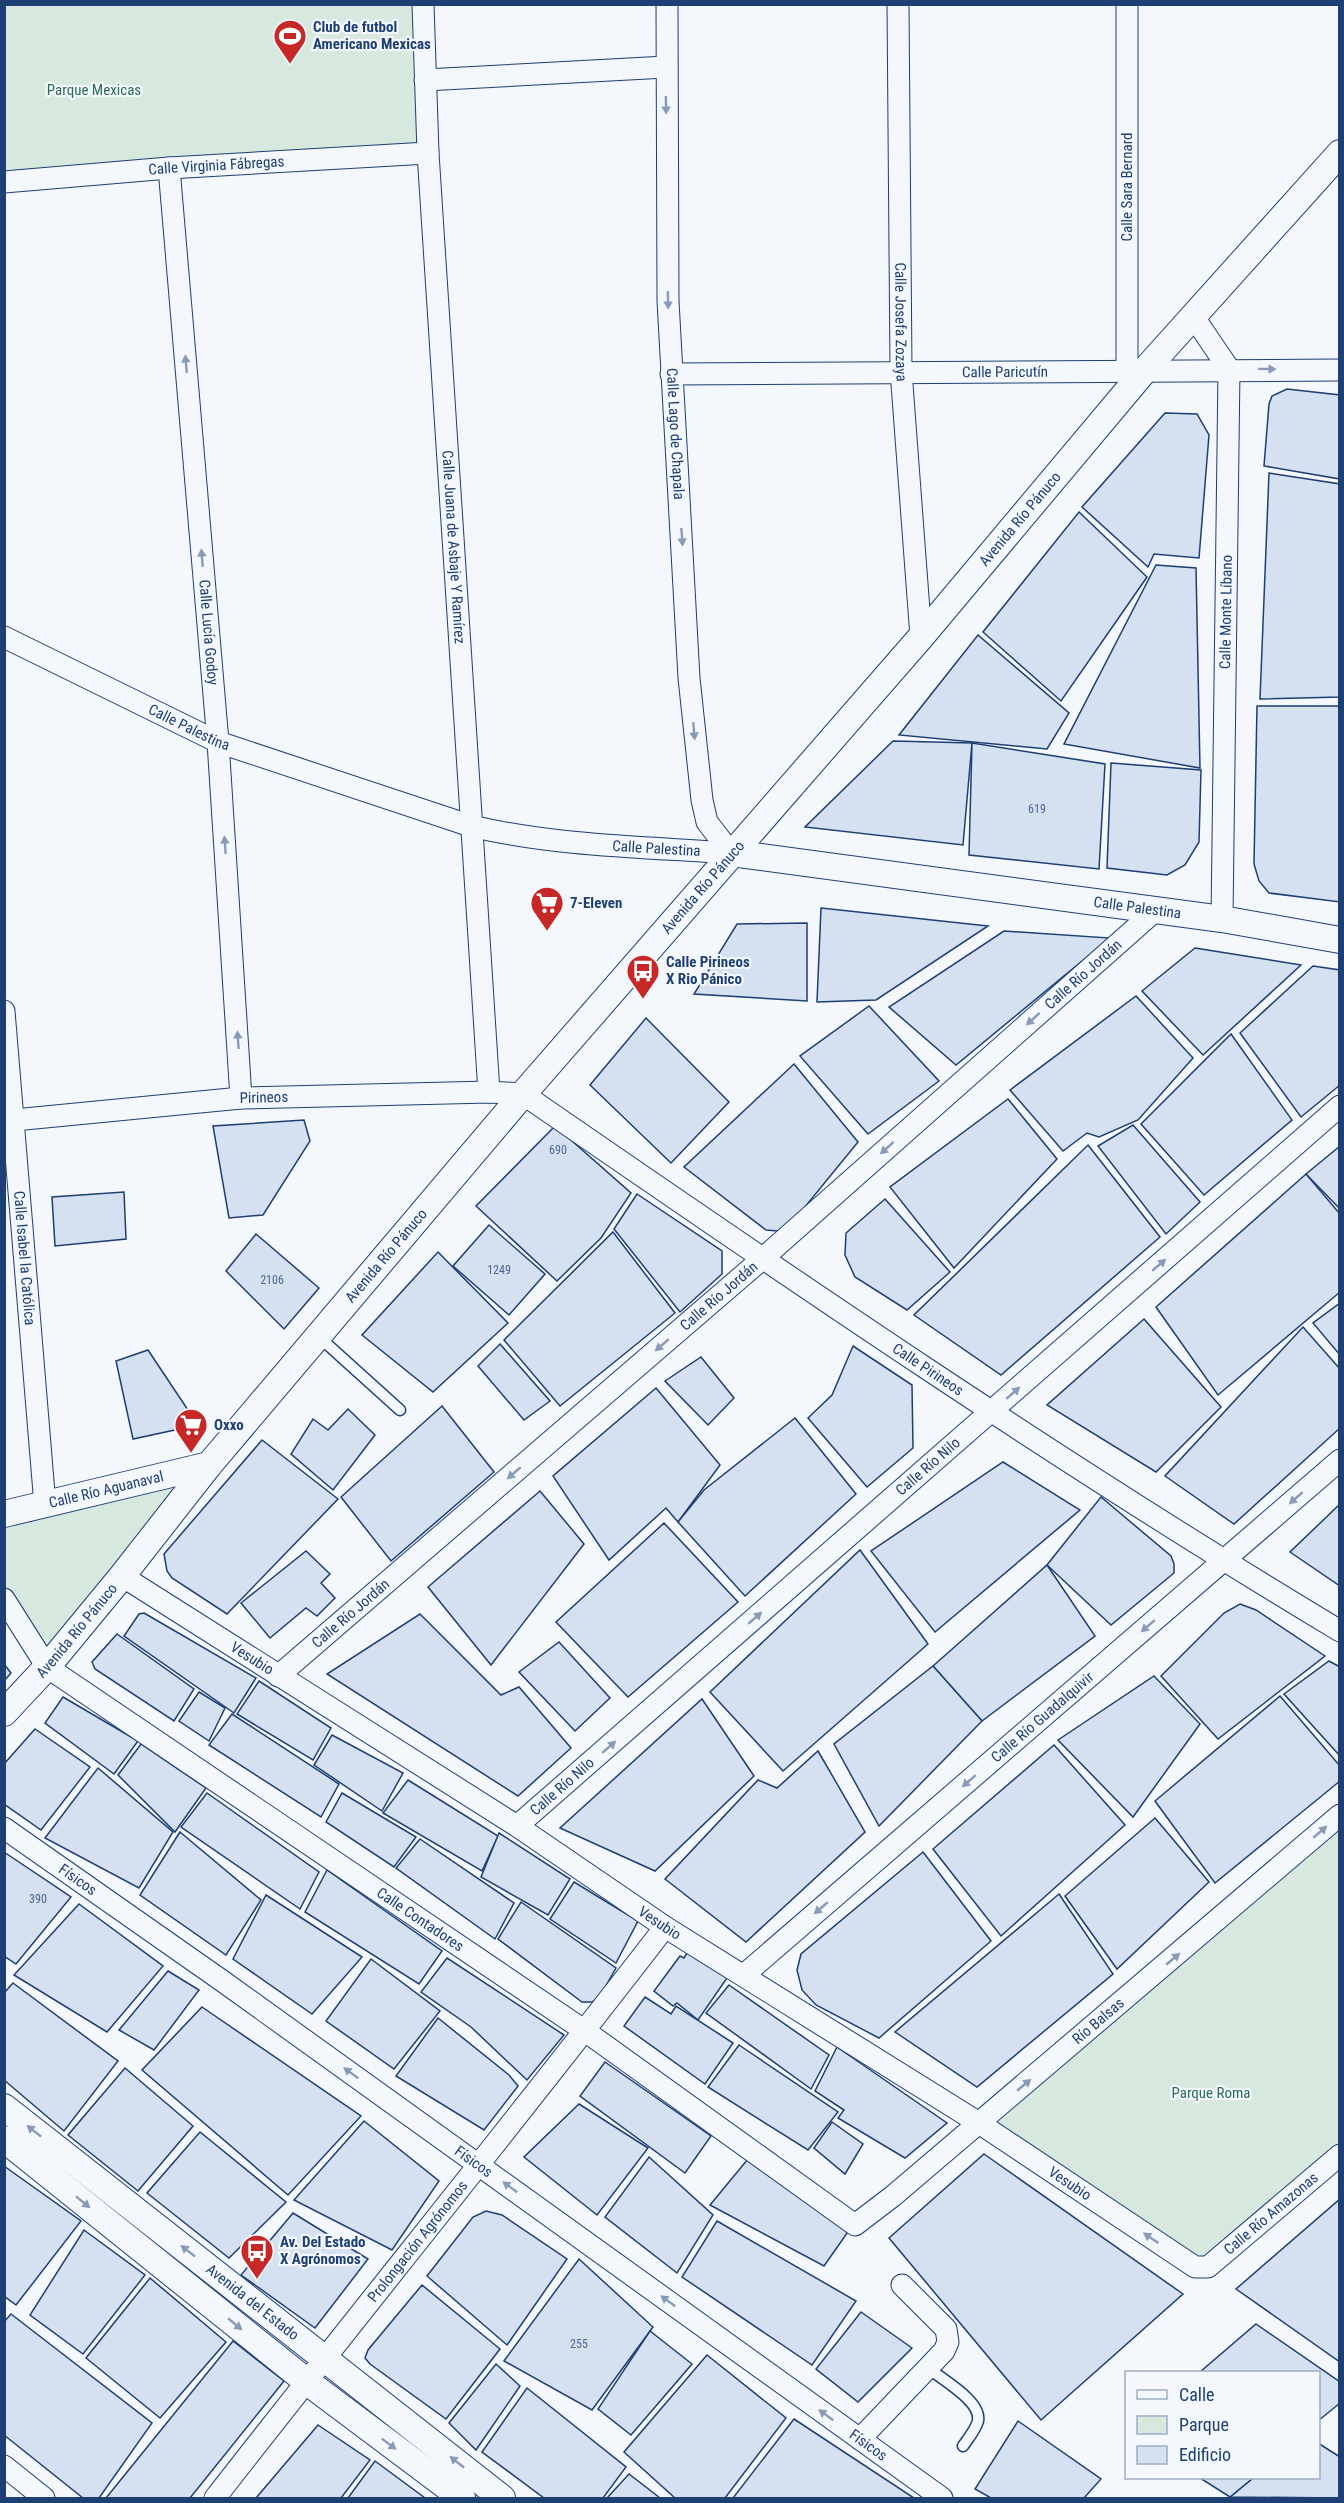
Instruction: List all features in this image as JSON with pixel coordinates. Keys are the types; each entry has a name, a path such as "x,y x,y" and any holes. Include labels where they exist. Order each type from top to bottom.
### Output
{"street":[{"name":"Calle Juana de Asbaje Y Ramírez","path":"423,4 428,153 489,1092"},
{"name":"Calle Lago de Chapala","path":"667,4 671,374 689,678 698,780 707,822 731,853"},
{"name":"Calle Josefa Zozaya","path":"898,4 901,371 921,637"},
{"name":"Calle Sara Bernard","path":"1127,4 1136,370"},
{"path":"425,80 666,67"},
{"name":"Calle Virginia Fábregas","path":"4,182 169,168 428,153"},
{"name":"Avenida Río Pánuco","path":"4,1713 122,1576 209,1465 523,1094 637,966 731,853 921,637 1136,370 1193,316 1340,153"},
{"name":"Calle Lucía Godoy","path":"169,168 218,742 242,1098"},
{"path":"1193,316 1229,369"},
{"name":"Calle Monte Líbano","path":"1222,919 1229,369"},
{"name":"Calle Paricutín","path":"671,374 1340,370"},
{"name":"Calle Palestina","path":"4,637 218,742 471,826 507,835 731,853 1222,919 1340,940"},
{"name":"Calle Río Jordán","path":"278,1676 762,1259 1156,910"},
{"name":"Calle Isabel la Católica","path":"4,1011 9,1120 45,1505"},
{"name":"Pirineos","path":"9,1120 242,1098 489,1092 523,1094"},
{"name":"Calle Pirineos","path":"523,1094 762,1259 992,1412 1224,1561 1340,1631"},
{"name":"Calle Río Nilo","path":"517,1826 1340,1106"},
{"name":"Calle Río Guadalquivir","path":"745,1974 1340,1460"},
{"name":"Calle Río Aguanaval","path":"4,1514 209,1465"},
{"name":"Vesubio","path":"122,1576 517,1826 665,1927 745,1974 979,2123 1200,2269"},
{"name":"Calle Contadores","path":"6,1605 46,1666 585,2031 855,2225"},
{"name":"Río Balsas","path":"855,2225 979,2123 1340,1815"},
{"name":"Físicos","path":"4,1828 479,2165 942,2499"},
{"name":"Prolongación Agrónomos","path":"215,2499 324,2357 479,2165 665,1927"},
{"name":"Avenida del Estado","path":"4,2107 502,2499"},
{"name":"Avenida del Estado","path":"4,2139 306,2381 462,2499"},
{"name":"Calle Río Amazonas","path":"1200,2269 1208,2267 1340,2155"},
{"path":"860,2439 944,2351 948,2342 946,2329 902,2285"},
{"path":"4,2466 45,2499"}],"lane":[{"path":"318,1336 400,1410"},
{"path":"927,2367 969,2400 978,2410 978,2422 963,2446"}],"green space":[{"name":"Parque Mexicas","path":"5,5 423,5 428,153 5,183"},
{"path":"209,1465 47,1667 5,1598 5,1514"},
{"name":"Parque Roma","path":"1339,1814 1339,2152 1200,2269 979,2123"}],"building":[{"path":"1287,389 1340,395 1340,479 1264,466 1269,404 1272,396"},
{"path":"1165,413 1197,414 1209,435 1199,558 1154,554 1148,567 1082,507"},
{"path":"1269,473 1340,484 1340,697 1260,699"},
{"path":"1079,512 1147,577 1061,701 983,632"},
{"path":"1156,565 1196,568 1200,768 1064,744"},
{"path":"978,635 1069,713 1047,749 899,735"},
{"path":"1257,706 1340,706 1340,902 1269,893 1259,881 1254,864"},
{"path":"893,741 972,743 963,845 805,827"},
{"path":"972,743 1105,764 1099,869 969,855"},
{"path":"1111,763 1201,770 1199,842 1185,865 1167,875 1107,868"},
{"path":"821,908 988,926 876,1000 817,1002"},
{"path":"807,923 807,1001 694,994 737,924"},
{"path":"1004,931 1110,938 956,1065 889,1007"},
{"path":"1195,948 1301,965 1203,1055 1142,991"},
{"path":"1313,966 1340,970 1340,1085 1301,1117 1240,1033"},
{"path":"1136,996 1193,1058 1138,1120 1099,1137 1087,1133 1063,1151 1010,1090"},
{"path":"869,1006 939,1081 868,1134 800,1056"},
{"path":"646,1018 729,1102 671,1163 590,1085"},
{"path":"1231,1034 1292,1120 1204,1195 1141,1124"},
{"path":"794,1064 858,1142 791,1224 778,1231 766,1230 684,1167"},
{"path":"1008,1099 1057,1159 954,1268 890,1187"},
{"path":"304,1120 310,1141 263,1215 229,1218 213,1126"},
{"path":"1133,1125 1200,1202 1166,1234 1098,1146"},
{"path":"555,1126 631,1193 601,1238 557,1281 476,1206"},
{"path":"1088,1145 1160,1237 1001,1375 914,1315"},
{"path":"1340,1146 1340,1209 1306,1174"},
{"path":"1306,1174 1340,1214 1340,1292 1218,1395 1156,1307"},
{"path":"124,1192 126,1239 55,1246 52,1197"},
{"path":"637,1194 722,1251 722,1274 680,1312 614,1229"},
{"path":"885,1199 950,1272 907,1310 855,1277 845,1255 846,1233"},
{"path":"489,1225 545,1274 509,1315 453,1266"},
{"path":"613,1232 675,1313 560,1406 504,1340"},
{"path":"256,1234 319,1288 284,1329 226,1271"},
{"path":"438,1252 508,1323 433,1392 362,1335"},
{"path":"1340,1303 1340,1355 1313,1323"},
{"path":"1144,1319 1221,1407 1156,1472 1047,1405"},
{"path":"1303,1327 1340,1369 1340,1428 1234,1524 1165,1476"},
{"path":"500,1344 550,1401 524,1420 478,1366"},
{"path":"853,1346 912,1385 913,1448 867,1487 808,1418 832,1395"},
{"path":"148,1350 198,1425 133,1439 116,1361"},
{"path":"701,1357 734,1398 708,1425 665,1381"},
{"path":"656,1388 720,1465 678,1522 666,1508 609,1560 553,1476"},
{"path":"442,1406 494,1472 391,1561 341,1497"},
{"path":"348,1409 375,1435 333,1490 291,1454 313,1419 328,1430"},
{"path":"795,1418 856,1494 745,1596 678,1522 704,1490"},
{"path":"262,1440 338,1499 227,1614 172,1578 167,1571 164,1554"},
{"path":"1003,1462 1080,1510 935,1632 871,1551"},
{"path":"540,1491 584,1544 491,1665 428,1587"},
{"path":"1101,1497 1171,1556 1174,1564 1174,1573 1111,1625 1047,1565"},
{"path":"1340,1504 1340,1586 1290,1552"},
{"path":"664,1523 738,1602 628,1697 556,1622"},
{"path":"860,1550 928,1644 783,1771 710,1692"},
{"path":"306,1551 330,1574 321,1583 335,1598 317,1616 306,1608 270,1638 241,1603"},
{"path":"1047,1565 1095,1636 982,1721 933,1666"},
{"path":"1240,1604 1256,1610 1325,1656 1218,1739 1161,1676 1224,1613"},
{"path":"144,1613 256,1678 234,1713 124,1636 139,1614"},
{"path":"420,1614 501,1695 519,1687 571,1748 518,1796 327,1674"},
{"path":"117,1634 194,1689 174,1721 95,1669 92,1662"},
{"path":"559,1642 610,1698 575,1731 519,1672"},
{"path":"1329,1661 1340,1667 1340,1756 1284,1694"},
{"path":"4,1664 11,1673 4,1681"},
{"path":"933,1666 982,1721 879,1826 834,1744"},
{"path":"1154,1676 1200,1724 1133,1817 1058,1740"},
{"path":"259,1681 331,1728 313,1760 237,1714"},
{"path":"199,1692 225,1708 209,1741 179,1721"},
{"path":"1280,1696 1340,1766 1340,1781 1215,1883 1155,1801"},
{"path":"63,1697 138,1741 114,1774 45,1723"},
{"path":"702,1699 754,1776 655,1871 560,1828"},
{"path":"232,1714 339,1784 321,1817 209,1745"},
{"path":"35,1729 90,1767 41,1830 4,1804 4,1764"},
{"path":"332,1735 403,1773 382,1811 314,1765"},
{"path":"141,1744 206,1788 175,1832 118,1775"},
{"path":"1054,1745 1125,1825 1001,1936 933,1849"},
{"path":"818,1751 865,1832 746,1942 665,1879 758,1780 777,1788"},
{"path":"98,1768 173,1832 139,1888 45,1838"},
{"path":"408,1780 498,1836 482,1871 383,1813"},
{"path":"207,1793 319,1872 300,1909 181,1827"},
{"path":"342,1793 416,1837 394,1867 326,1822"},
{"path":"1155,1818 1209,1882 1117,1969 1065,1896"},
{"path":"180,1832 261,1900 226,1955 140,1895"},
{"path":"499,1833 570,1879 548,1915 481,1877"},
{"path":"420,1839 514,1903 495,1939 396,1868"},
{"path":"4,1852 71,1897 16,1964 4,1956"},
{"path":"923,1852 991,1941 879,2038 816,2005 802,1990 797,1970 801,1954"},
{"path":"327,1870 442,1951 419,1984 305,1912"},
{"path":"574,1882 638,1921 616,1963 550,1919"},
{"path":"1059,1894 1113,1974 977,2087 895,2032"},
{"path":"266,1895 362,1957 312,2014 233,1959"},
{"path":"521,1902 616,1968 600,1996 592,2002 582,2002 498,1939"},
{"path":"79,1904 163,1966 107,2032 14,1975"},
{"path":"687,1953 727,1978 698,2020 677,2003 673,2006 654,1991 680,1956 684,1958"},
{"path":"447,1958 564,2035 527,2080 471,2027 421,1992"},
{"path":"371,1959 440,2011 394,2069 326,2021"},
{"path":"168,1971 199,1990 154,2050 119,2030"},
{"path":"13,1983 118,2061 64,2131 4,2080 4,1993"},
{"path":"729,1985 829,2055 811,2089 706,2013"},
{"path":"645,1997 671,2014 676,2006 733,2043 705,2084 624,2026"},
{"path":"202,2007 361,2116 288,2195 142,2070"},
{"path":"438,2018 509,2075 518,2086 484,2130 396,2076"},
{"path":"739,2045 838,2112 808,2150 708,2087"},
{"path":"837,2047 947,2123 905,2158 838,2118 844,2110 815,2091"},
{"path":"605,2062 711,2136 685,2173 580,2096"},
{"path":"125,2068 193,2126 138,2191 68,2135"},
{"path":"579,2104 648,2148 597,2215 524,2157"},
{"path":"364,2121 439,2181 392,2250 294,2200"},
{"path":"832,2122 863,2144 845,2174 814,2148"},
{"path":"200,2132 286,2202 229,2258 147,2193"},
{"path":"984,2154 1183,2294 1041,2420 889,2238"},
{"path":"649,2157 713,2215 677,2273 605,2217"},
{"path":"748,2159 850,2229 824,2266 710,2205"},
{"path":"4,2166 81,2221 16,2305 4,2296"},
{"path":"1340,2199 1340,2362 1236,2289"},
{"path":"486,2211 502,2215 567,2259 507,2345 427,2276 473,2217"},
{"path":"293,2213 368,2259 315,2328 241,2275"},
{"path":"717,2221 856,2301 812,2365 682,2277"},
{"path":"84,2230 145,2275 83,2354 30,2315"},
{"path":"579,2259 653,2327 592,2410 504,2361"},
{"path":"150,2278 226,2342 160,2418 86,2358"},
{"path":"422,2285 500,2349 446,2419 365,2358 368,2350"},
{"path":"861,2312 912,2348 858,2402 816,2369"},
{"path":"11,2314 152,2423 99,2498 83,2498 4,2435 4,2322"},
{"path":"1256,2324 1340,2382 1340,2403 1320,2419 1320,2371 1201,2371"},
{"path":"650,2331 692,2364 631,2435 598,2409"},
{"path":"233,2341 284,2381 190,2498 106,2498"},
{"path":"707,2355 786,2418 725,2498 675,2498 624,2452"},
{"path":"496,2364 520,2386 476,2450 449,2423"},
{"path":"527,2388 626,2467 603,2498 544,2498 482,2452"},
{"path":"794,2419 914,2498 733,2498"},
{"path":"1018,2421 1101,2479 1084,2498 991,2498 975,2489"},
{"path":"318,2425 370,2460 341,2498 256,2498"},
{"path":"1320,2444 1340,2457 1340,2498 1230,2497 1252,2479 1320,2479"},
{"path":"375,2461 425,2498 348,2498"},
{"path":"629,2474 660,2498 607,2498"},
{"path":"1202,2479 1252,2479 1230,2497"}],"place":[{"name":"Club de futbol Americano Mexicas","path":"290,65"},
{"name":"7-Eleven","path":"547,932"},
{"name":"Calle Pirineos X Rio Pánico","path":"643,1000"},
{"name":"Oxxo","path":"191,1454"},
{"name":"Av. Del Estado X Agrónomos","path":"257,2280"}]}
